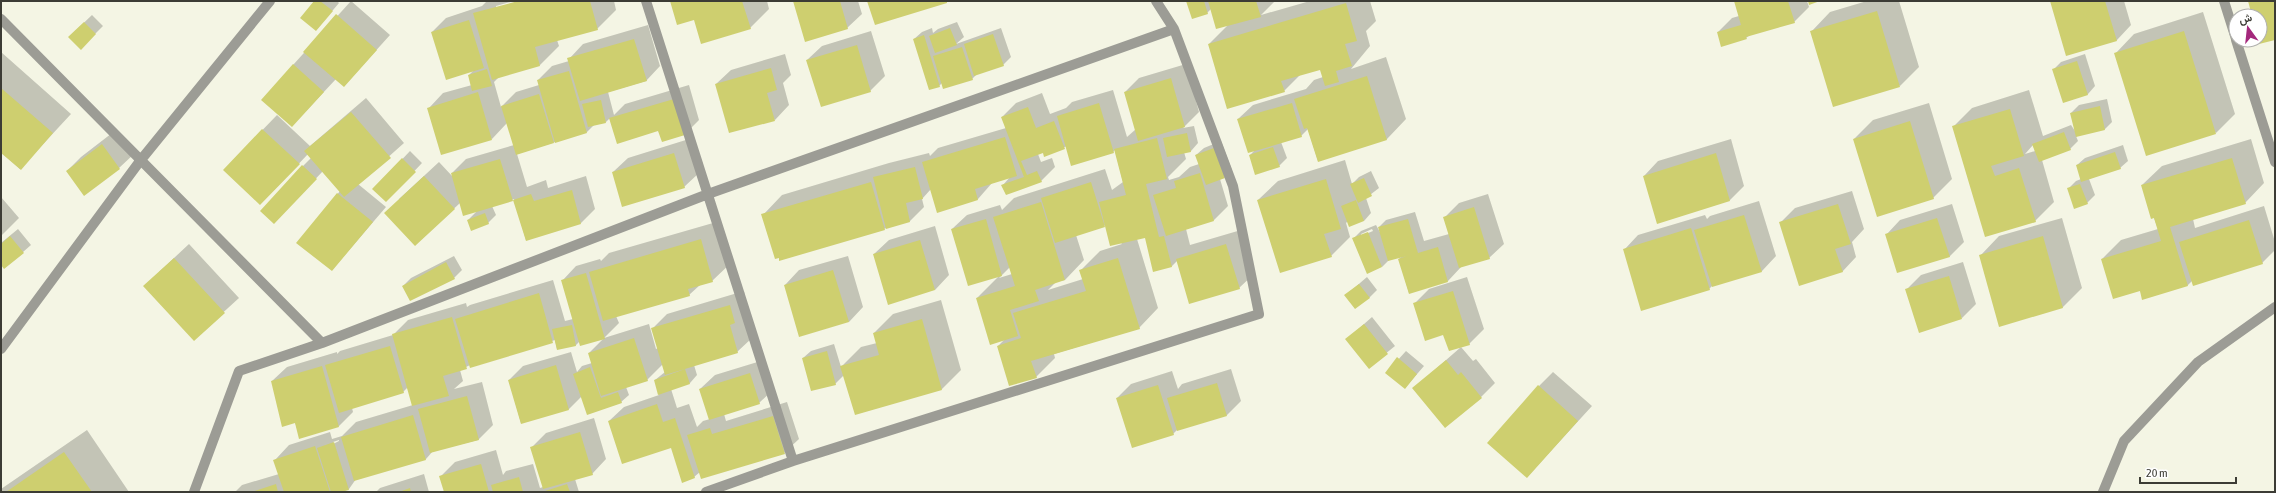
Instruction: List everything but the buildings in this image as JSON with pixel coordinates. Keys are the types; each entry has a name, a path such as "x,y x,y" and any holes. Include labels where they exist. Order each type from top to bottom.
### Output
{"street":[{"path":"1,349 140,161 270,1"},
{"path":"646,1 793,461"},
{"path":"706,492 793,461 1259,314 1233,186 1174,29 1156,1"},
{"path":"2224,1 2228,14"},
{"path":"1,19 322,343"},
{"path":"194,492 239,371 322,343 708,194 1174,29"},
{"path":"2239,48 2274,157"},
{"path":"2103,492 2124,441 2198,362 2275,307"}]}
